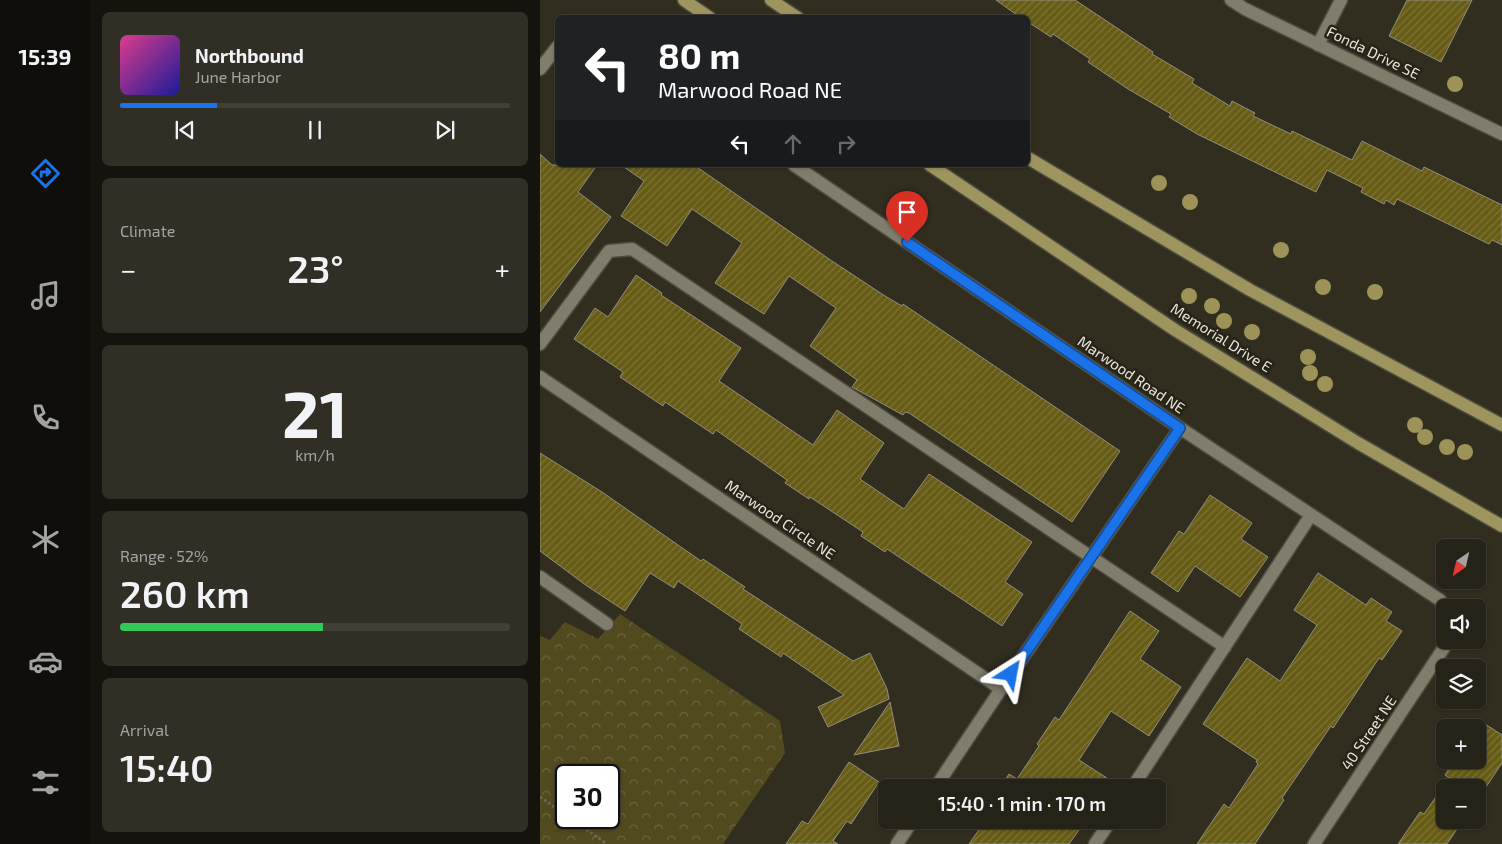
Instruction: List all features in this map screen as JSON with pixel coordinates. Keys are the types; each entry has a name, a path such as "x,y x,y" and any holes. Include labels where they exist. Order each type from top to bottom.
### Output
{"main road":[{"path":"684,0 706,15"},
{"path":"770,0 793,15"},
{"path":"1030,159 1250,290 1502,425"},
{"name":"Memorial Drive E","path":"933,167 1184,335 1358,443 1502,526"}],"street":[{"name":"Fonda Drive SE","path":"1231,0 1318,45 1502,134"},
{"path":"1318,45 1341,0"},
{"path":"540,69 555,50"},
{"name":"Marwood Road NE","path":"797,167 1180,428 1438,599"},
{"path":"540,344 609,251 632,249 1225,647"},
{"name":"Marwood Circle NE","path":"540,377 1001,689"},
{"path":"941,779 1091,556 1180,428"},
{"path":"1138,779 1311,515"},
{"path":"540,577 607,624"},
{"name":"40 Street NE","path":"1314,844 1443,649"},
{"path":"897,844 908,829"},
{"path":"1095,844 1105,829"}],"path":[{"path":"540,797 555,807"},
{"path":"586,829 607,844"}],"green space":[{"path":"620,614 780,721 785,753 723,844 540,844 540,636 550,640 565,622 598,639"}],"building":[{"path":"996,0 1075,0 1153,52 1152,54 1194,79 1192,83 1230,106 1232,101 1255,113 1253,116 1291,134 1292,131 1352,160 1362,141 1422,171 1424,167 1502,205 1502,245 1492,240 1489,244 1397,199 1394,205 1386,200 1384,204 1361,192 1363,188 1327,170 1316,192 1197,134 1169,117 1171,114 1128,89 1088,62 1090,59 1053,34 1051,37 1030,23 1030,15 1017,15"},
{"path":"1407,0 1472,0 1441,62 1389,36"},
{"path":"540,154 552,165 555,165 555,167 596,167 578,192 611,217 540,312"},
{"path":"624,167 697,167 832,261 885,296 902,306 903,304 1120,451 1072,522 909,413 905,412 903,415 852,387 857,380 810,346 836,308 789,276 764,314 715,283 742,243 692,209 667,246 621,216 644,181"},
{"path":"636,275 662,293 661,295 741,348 719,381 813,445 837,410 884,443 860,479 904,509 929,474 1032,542 1005,582 1023,594 1002,626 887,549 885,552 861,536 863,532 785,483 787,480 716,430 713,434 665,402 663,406 620,377 623,372 574,339 595,308 608,317"},
{"path":"540,453 602,492 701,561 703,559 745,587 743,589 853,661 870,653 887,689 889,699 828,727 818,707 844,695 783,653 781,657 739,629 742,624 678,581 674,588 650,573 625,611 587,586 540,551"},
{"path":"1210,495 1252,523 1241,539 1268,557 1240,597 1195,566 1178,592 1151,573 1179,531 1184,534"},
{"path":"1318,573 1366,605 1371,598 1392,612 1386,621 1402,631 1382,660 1379,658 1333,728 1331,726 1282,798 1284,800 1255,844 1197,844 1224,804 1229,808 1258,764 1257,760 1203,724 1247,658 1280,681 1317,625 1294,610"},
{"path":"1130,611 1159,631 1140,659 1181,687 1149,736 1111,711 1079,760 1108,779 1017,779 1039,746 1037,744 1055,717 1059,720"},
{"path":"890,702 899,746 854,755"},
{"path":"1486,725 1502,735 1502,763 1486,787 1486,779 1448,779 1445,775 1449,769 1486,769"},
{"path":"849,762 878,781 851,824 847,821 833,841 838,844 786,844 802,821 808,824"},
{"path":"1009,774 1017,779 1006,779"},
{"path":"1436,797 1436,829 1457,829 1447,844 1398,844 1420,812 1424,814"},
{"path":"980,829 1080,829 1069,844 969,844"}],"route":[{"path":"907,242 1180,428 1011,674"}]}
